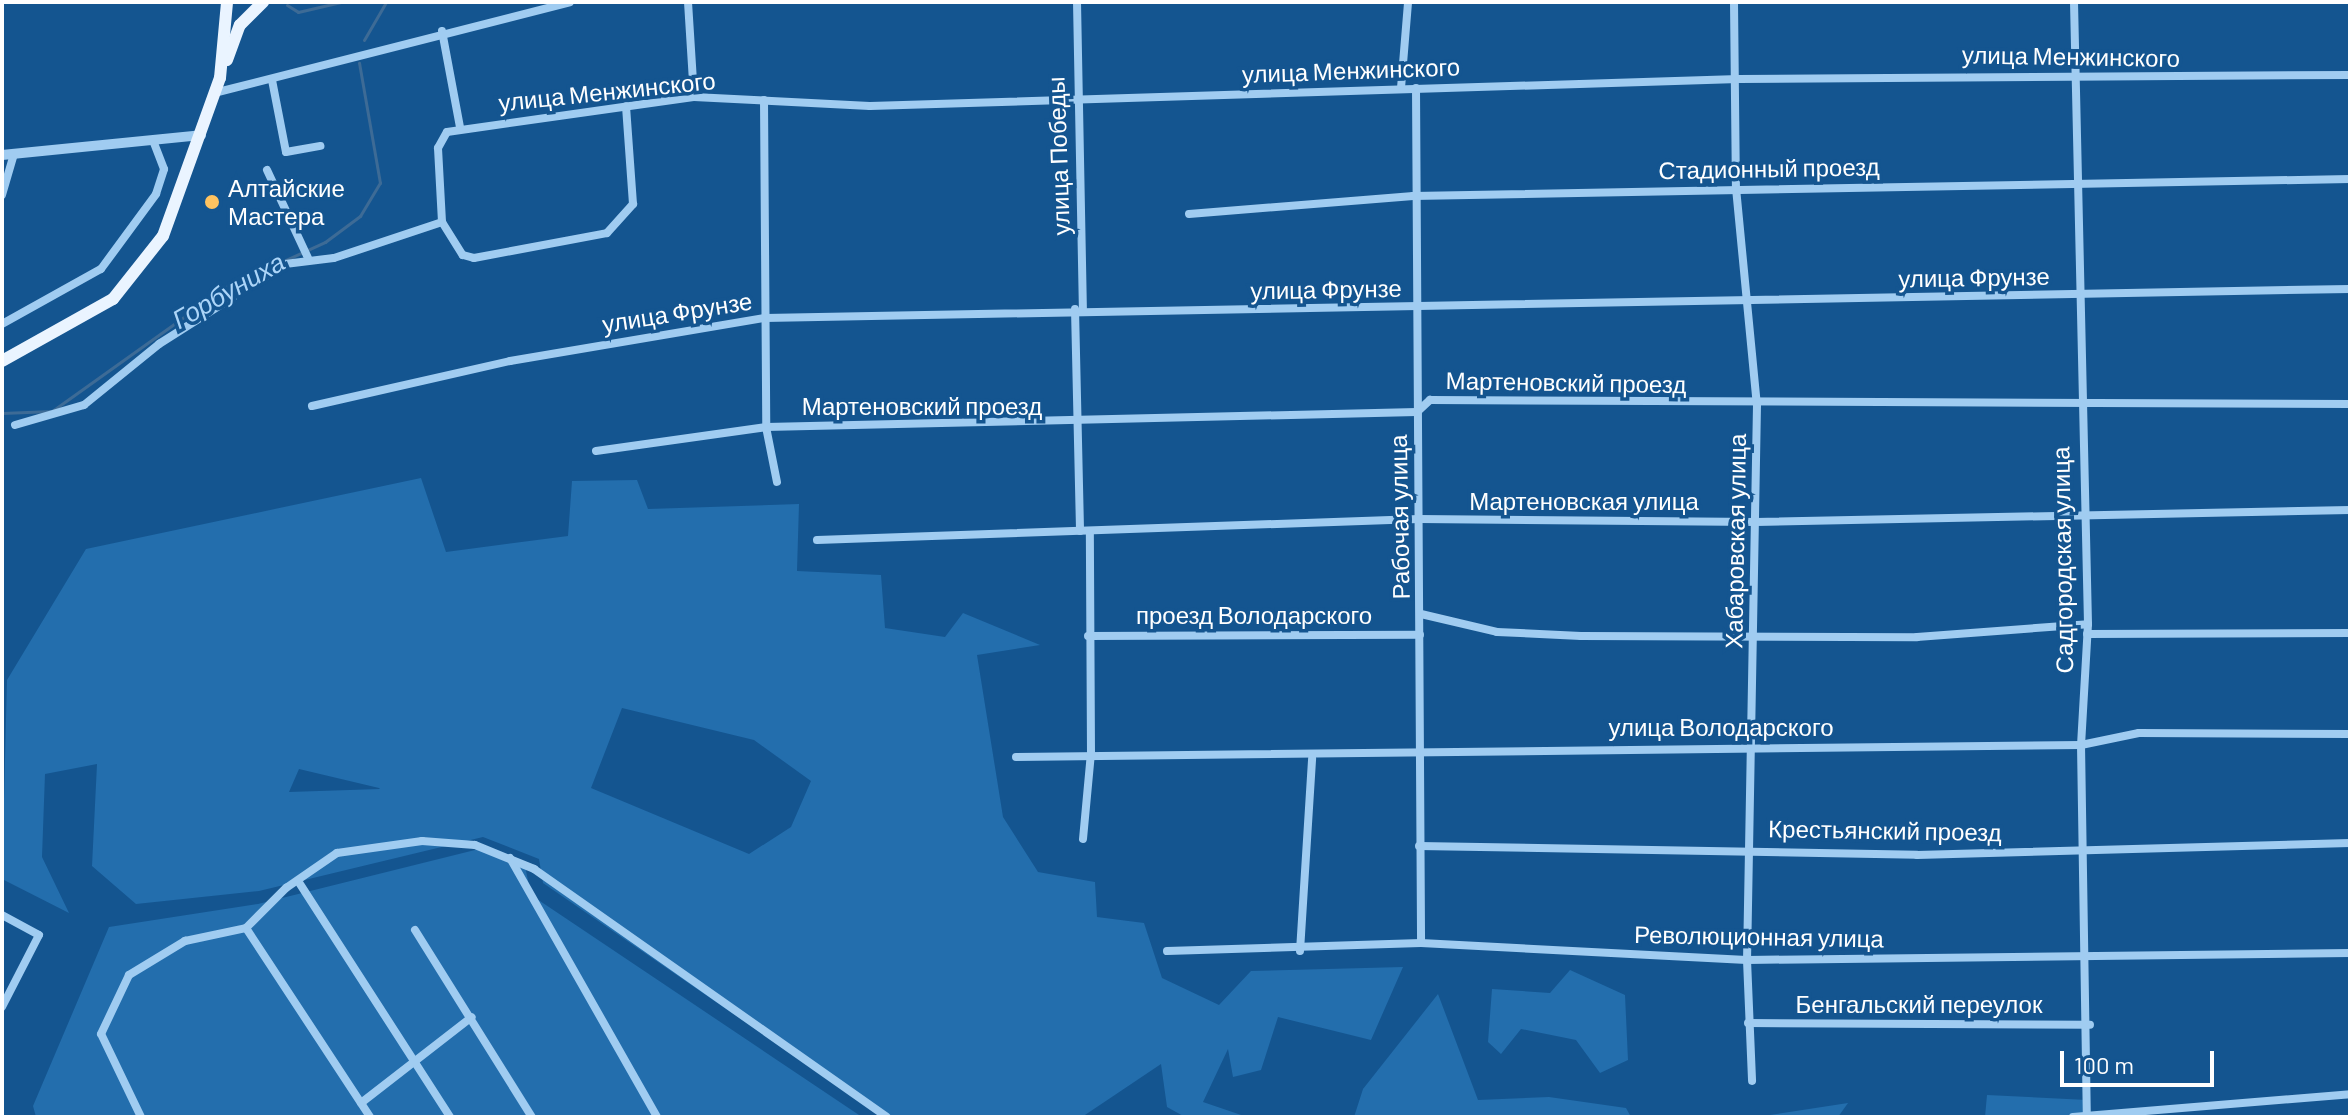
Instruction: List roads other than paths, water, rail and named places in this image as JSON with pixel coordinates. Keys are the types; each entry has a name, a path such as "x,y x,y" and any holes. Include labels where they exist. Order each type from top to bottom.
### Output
{"main road":[{"path":"220,78 227,2"},
{"path":"2,361 113,299 163,236 240,25 263,2"}],"street":[{"path":"214,93 272,80 442,31 570,2"},
{"path":"688,2 694,97"},
{"name":"улица Победы","path":"1077,2 1079,309 1091,753 1083,839"},
{"path":"1401,88 1408,2"},
{"name":"Хабаровская улица","path":"1734,2 1739,79 1736,188 1743,303 1757,405 1747,960 1752,1081"},
{"name":"Садгородская улица","path":"2074,2 2078,407 2088,624 2081,745 2090,1025 2087,1116"},
{"path":"442,31 460,127 438,148 442,222 463,255 474,258 607,233 633,204 626,106"},
{"name":"улица Менжинского","path":"460,127 694,97 870,106 1401,88 2073,72 2109,79 2350,75"},
{"path":"272,80 286,152 320,146"},
{"name":"Рабочая улица","path":"1416,88 1413,196 1421,614 1421,943"},
{"path":"764,100 766,427 777,482"},
{"path":"2,155 201,135"},
{"path":"2,324 101,269 156,194 164,169 153,140"},
{"path":"2,195 14,154"},
{"path":"267,170 308,258"},
{"name":"Стадионный проезд","path":"1189,214 1413,196 2350,179"},
{"path":"15,425 84,405 198,317 285,264 308,258 334,258 442,222"},
{"name":"улица Фрунзе","path":"312,406 510,361 765,318 1079,309 1743,303 2350,289"},
{"name":"Мартеновский проезд","path":"596,451 766,427 1082,425 1417,412 1430,400 2078,407 2350,404"},
{"name":"Мартеновская улица","path":"817,540 1419,519 1756,522 2350,510"},
{"path":"1421,614 1511,632 1752,632 1917,637 2088,624"},
{"path":"2087,634 2350,633"},
{"name":"проезд Володарского","path":"1088,636 1420,635"},
{"name":"улица Володарского","path":"1016,757 1091,753 1312,758 1422,748 2081,745 2139,733 2350,734"},
{"path":"1300,951 1312,758"},
{"path":"141,1117 102,1045 104,1019 147,959 185,941 246,928 286,888 300,884 337,853 422,841 475,845 510,858 887,1117"},
{"name":"Крестьянский проезд","path":"1419,846 1748,847 1917,855 2350,843"},
{"path":"510,858 657,1117"},
{"path":"300,884 415,1058 450,1117"},
{"path":"2,915 39,935 2,1007"},
{"path":"246,928 370,1117"},
{"path":"415,930 532,1117"},
{"name":"Революционная улица","path":"1167,951 1300,951 1421,943 1747,960 2350,953"},
{"path":"361,1103 415,1058 472,1017"},
{"name":"Бенгальский переулок","path":"1748,1023 2090,1025"},
{"path":"2073,1117 2350,1094"}],"waterway":[{"name":"Горбуниха","path":"287,5 298,12 341,2"},
{"name":"Горбуниха","path":"364,40 386,2"},
{"name":"Горбуниха","path":"2,413 52,411 226,287 325,242 360,216 380,183 359,63"}],"place":[{"name":"Алтайские Мастера","path":"212,202"}]}
